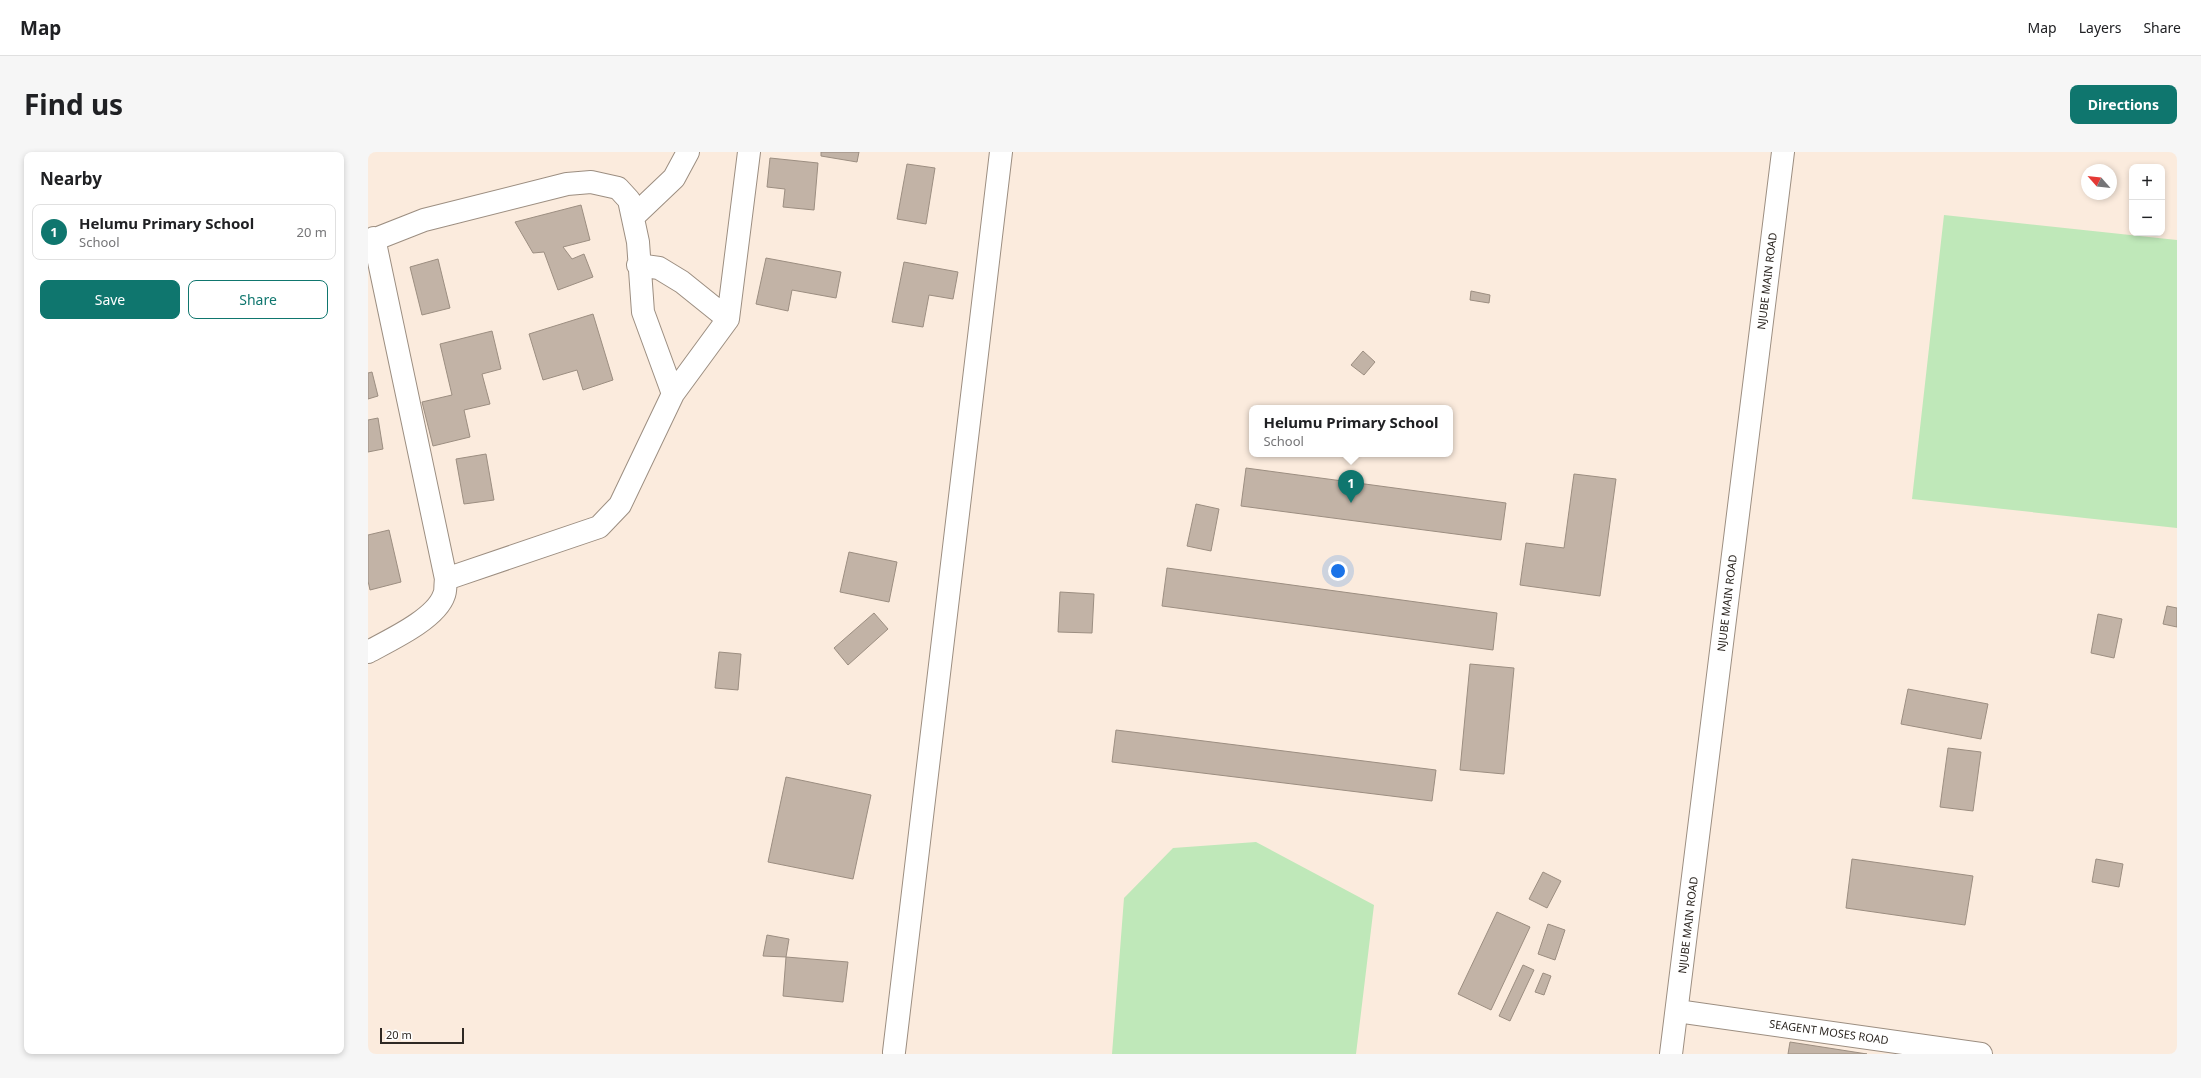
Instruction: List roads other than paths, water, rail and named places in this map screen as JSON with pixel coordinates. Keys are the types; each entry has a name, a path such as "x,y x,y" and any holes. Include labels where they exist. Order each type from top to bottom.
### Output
{"street":[{"path":"633,217 674,178 688,152"},
{"path":"446,579 599,527 620,505 673,394 728,320 749,152"},
{"path":"894,1052 1002,152"},
{"name":"NJUBE MAIN ROAD","path":"1671,1054 1783,152"},
{"path":"368,652 412,627 433,612 444,595 446,579 371,240 432,218 567,184 591,182 618,188 629,200 633,217 638,242 638,265 643,312 673,394"},
{"path":"638,265 659,268 682,282 728,320"},
{"name":"SEAGENT MOSES ROAD","path":"1677,1011 1913,1049 1982,1054"}],"place":[{"name":"Helumu Primary School","path":"1351,503"}]}
